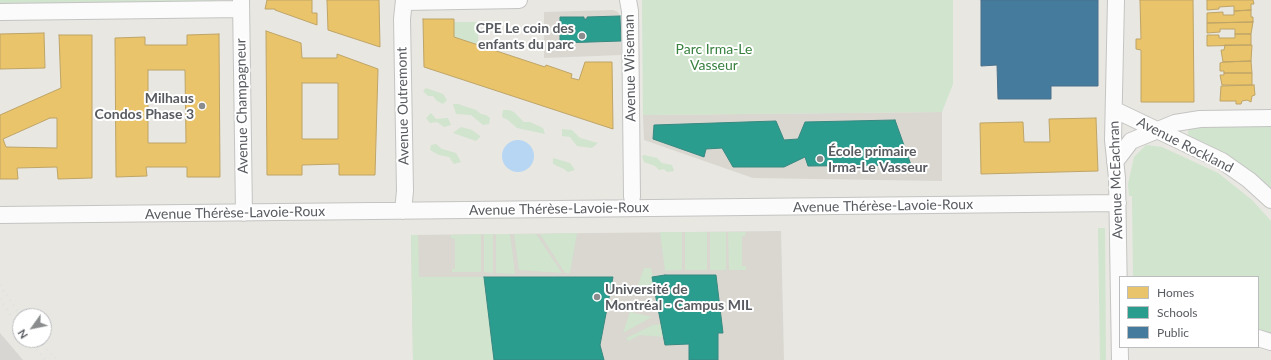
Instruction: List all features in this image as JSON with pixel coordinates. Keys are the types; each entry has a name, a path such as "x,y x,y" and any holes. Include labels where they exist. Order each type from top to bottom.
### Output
{"street":[{"path":"404,1 519,0"},
{"name":"Avenue Wiseman","path":"628,0 630,11 632,197"},
{"name":"Avenue McEachran","path":"1116,0 1113,131 1118,204 1119,293"},
{"name":"Avenue Outremont","path":"403,211 405,191 402,19 404,1"},
{"path":"0,12 241,4"},
{"name":"Avenue Champagneur","path":"241,4 244,213"},
{"name":"Avenue Rockland","path":"1114,110 1158,129 1230,166 1249,180 1271,200"},
{"path":"1115,162 1131,141 1158,129 1192,120 1271,118"},
{"name":"Avenue Thérèse-Lavoie-Roux","path":"0,215 1118,204"},
{"path":"1259,338 1271,342"},
{"name":"Avenue McEachran","path":"1120,348 1120,360"}],"shaded area":[{"name":"CPE Le coin des enfants du parc","path":"613,10 618,12 620,16 621,55 544,58 544,12"},
{"name":"École primaire Irma-Le Vasseur","path":"942,112 942,181 753,178 644,140 643,115"},
{"name":"Université de Montréal - Campus MIL","path":"781,231 784,360 413,360 411,235"},
{"path":"0,333 23,360 0,360"}],"green space":[{"path":"0,0 216,0 216,3 0,5"},
{"name":"Parc Irma-Le Vasseur","path":"642,0 953,0 953,84 942,112 643,115"},
{"path":"454,22 478,22 478,45 454,37"},
{"path":"426,88 443,94 447,100 443,104 437,101 433,96 428,96 423,91"},
{"path":"453,104 458,104 476,110 481,114 486,115 490,118 489,124 483,125 471,115 456,114"},
{"path":"503,110 514,112 524,122 530,122 543,128 545,134 517,128 502,117"},
{"path":"431,113 436,119 448,118 451,125 444,127 437,122 430,123 426,118"},
{"path":"1271,123 1271,188 1230,156 1188,135 1188,128"},
{"path":"461,127 472,130 480,137 476,141 453,133"},
{"path":"562,129 572,130 580,138 598,143 592,148 577,146 570,137 562,136"},
{"path":"436,144 442,149 456,153 461,162 454,164 449,157 439,155 430,150 431,145"},
{"path":"1146,145 1162,147 1218,173 1252,200 1271,221 1271,334 1259,329 1259,276 1133,276 1132,196 1129,196 1128,184 1134,157"},
{"path":"644,155 657,158 662,163 672,165 674,171 667,172 664,169 659,170 655,166 644,162 642,156"},
{"path":"553,158 570,163 575,170 568,172 553,164"},
{"path":"1098,228 1105,228 1106,360 1100,360"},
{"path":"660,232 682,232 682,270 665,271"},
{"path":"685,232 707,232 707,270 685,270"},
{"path":"710,232 726,232 726,270 710,270"},
{"path":"728,232 746,232 745,236 742,236 742,266 746,266 746,270 729,270"},
{"path":"577,233 570,273 565,273 540,234"},
{"path":"481,234 481,272 452,272 452,269 455,269 455,239 451,238 451,235"},
{"path":"484,234 493,234 493,273 484,272"},
{"path":"496,234 510,234 515,274 496,273"},
{"path":"514,234 536,234 562,273 519,270"},
{"path":"411,235 418,235 419,277 484,277 494,360 413,360"},
{"path":"644,268 651,268 655,290 638,285"},
{"path":"649,301 657,301 659,312 631,307"},
{"path":"630,312 652,317 623,333"},
{"path":"661,324 664,337 640,335 628,341 626,338 653,325"}],"water":[{"path":"518,140 524,141 531,147 534,156 533,162 527,169 518,172 512,171 505,165 502,156 503,150 509,143"}],"building: Homes":[{"path":"267,0 312,0 312,13 317,13 317,25 275,9 265,9"},
{"path":"327,0 379,0 380,47 328,30"},
{"path":"1140,0 1193,0 1194,102 1141,102 1141,50 1136,49 1136,39 1141,39"},
{"path":"1207,0 1253,0 1254,4 1251,4 1251,10 1234,11 1234,6 1219,7 1219,9 1207,10"},
{"path":"1251,10 1253,22 1207,23 1207,13 1223,12 1223,15 1234,15 1234,11"},
{"path":"423,19 454,19 454,37 545,67 546,65 572,74 571,78 579,80 585,62 612,62 613,129 424,67"},
{"path":"1253,22 1251,34 1235,34 1235,29 1220,29 1220,32 1207,33 1207,23"},
{"path":"266,31 301,43 302,58 337,58 337,54 378,69 375,175 339,175 339,164 302,165 302,175 267,175","holes":["302,83 338,83 338,139 302,139"]},
{"path":"44,33 45,68 0,69 0,34"},
{"name":"Milhaus Condos Phase 3","path":"219,34 220,177 187,177 187,167 146,167 147,176 116,177 115,38 145,37 145,45 187,45 187,35","holes":["148,70 185,70 186,143 148,143"]},
{"path":"1235,34 1251,34 1251,45 1207,46 1207,35 1219,35 1219,38 1235,38"},
{"path":"59,35 92,35 92,178 58,179 57,167 17,168 18,179 0,179 0,115 61,88","holes":["50,118 57,118 57,148 6,147 3,139"]},
{"path":"1225,45 1252,45 1251,61 1223,62 1221,50 1224,50"},
{"path":"1251,61 1252,73 1224,73 1224,71 1220,71 1220,63 1223,62"},
{"path":"1224,73 1252,73 1252,85 1222,85 1220,75 1224,75"},
{"path":"1254,85 1255,95 1252,96 1251,102 1247,100 1242,101 1241,104 1236,104 1236,101 1220,101 1221,86"},
{"path":"1096,118 1098,171 981,174 980,123 1023,122 1024,142 1050,142 1049,119"}],"building: Schools":[{"path":"620,16 621,41 560,43 560,17 584,17 584,19 587,19 587,17"},
{"path":"895,120 911,165 808,166 805,157 784,167 733,167 722,148 706,149 704,157 653,139 654,125 776,121 784,140 798,139 805,122"},
{"path":"665,275 716,275 723,333 718,333 718,360 689,360 689,344 665,345 652,277"},
{"path":"484,277 613,277 600,345 604,360 494,360"}],"building: Public":[{"path":"981,0 1098,0 1098,86 1051,86 1051,99 998,99 997,65 981,66"}],"railway":[{"path":"0,285 16,308"},
{"path":"0,299 12,317"},
{"path":"35,348 45,360"},
{"path":"46,348 57,360"}],"place":[{"name":"CPE Le coin des enfants du parc","path":"582,36"},
{"name":"Milhaus Condos Phase 3","path":"202,106"},
{"name":"École primaire Irma-Le Vasseur","path":"820,159"},
{"name":"Université de Montréal - Campus MIL","path":"597,297"}]}
